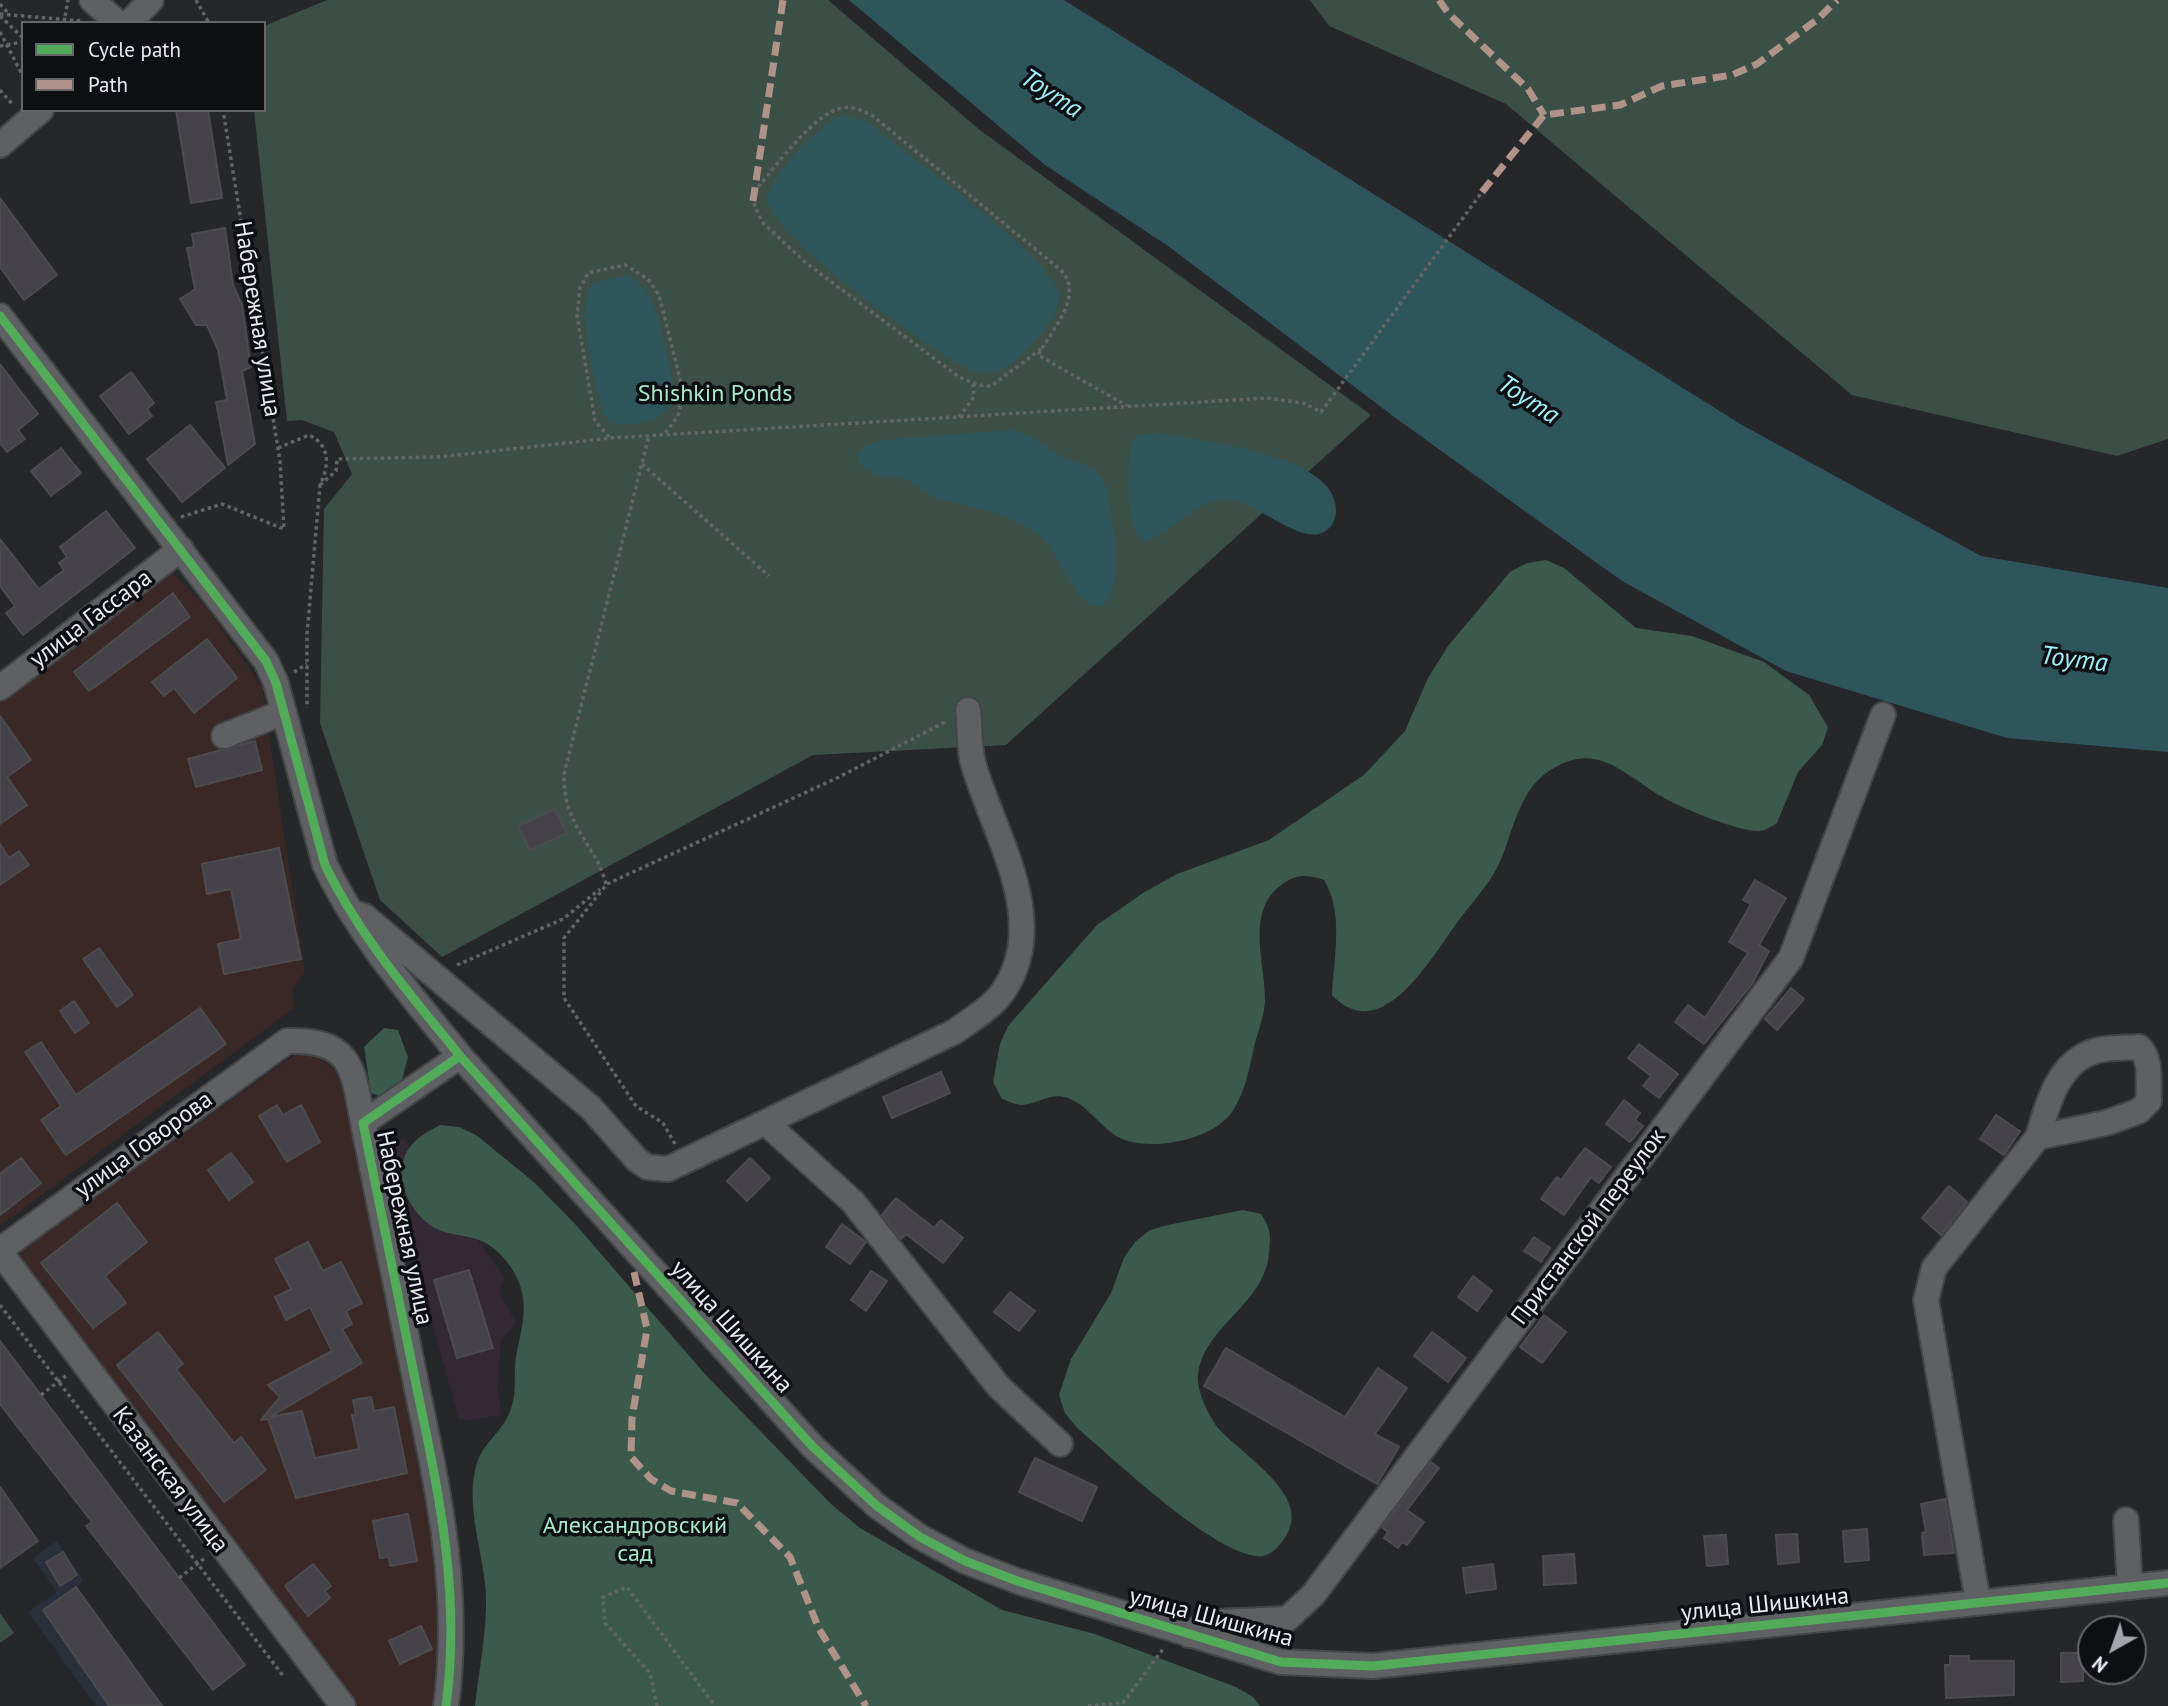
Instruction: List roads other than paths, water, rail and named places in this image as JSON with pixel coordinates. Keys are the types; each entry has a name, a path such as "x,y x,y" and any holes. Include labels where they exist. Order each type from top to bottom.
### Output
{"street":[{"path":"130,21 151,0"},
{"path":"91,11 114,21"},
{"path":"0,145 39,112"},
{"path":"0,316 266,661 295,715 325,865 349,912 369,942 460,1056"},
{"name":"улица Гассара","path":"0,688 181,549"},
{"path":"349,912 364,916 591,1108 637,1160 657,1170 685,1161 954,1032 988,1008 1006,988 1023,950 1018,892 972,761 968,710"},
{"path":"225,736 295,715"},
{"name":"Пристанской переулок","path":"1189,1635 1213,1622 1287,1619 1312,1595 1791,958 1883,715"},
{"name":"улица Говорова","path":"0,1251 287,1041 318,1040 341,1053 355,1077 363,1123"},
{"path":"1978,1602 1926,1300 1928,1284 1934,1268 2038,1137 2049,1096 2067,1070 2093,1051 2139,1047 2144,1052 2149,1065 2146,1078 2149,1101 2139,1111 2106,1123 2038,1137"},
{"name":"улица Шишкина","path":"460,1056 813,1447 877,1506 920,1537 965,1561 1020,1582 1189,1635 1281,1662 1373,1666 2168,1583"},
{"name":"Набережная улица","path":"446,1706 451,1670 452,1588 439,1495 363,1123 460,1056"},
{"path":"766,1124 853,1202 999,1387 1060,1444"},
{"name":"Казанская улица","path":"0,1251 343,1706"},
{"path":"2126,1520 2130,1587"}],"water":[{"name":"Toyma","path":"849,0 1064,0 1742,425 1981,556 2168,588 2168,752 2007,738 1786,671 1622,581 1397,419 1168,246 1045,165"},
{"path":"841,115 866,121 942,179 1006,232 1051,280 1059,297 1055,313 1037,338 1009,365 985,373 951,360 819,262 777,217 767,199 777,176 809,140"},
{"path":"627,276 642,286 656,311 670,367 672,394 670,405 663,414 652,420 620,425 609,421 600,402 590,355 585,312 588,294 595,282"},
{"path":"1013,430 1065,458 1088,467 1102,478 1111,509 1116,560 1114,584 1109,600 1098,606 1081,598 1044,539 1028,527 1002,515 936,498 904,478 875,475 859,464 857,455 864,447 882,440"},
{"path":"1158,433 1233,446 1292,463 1315,476 1331,492 1336,512 1334,522 1322,533 1312,535 1290,528 1241,503 1219,500 1197,509 1145,542 1133,524 1130,512 1130,450 1132,440 1139,434"}],"park label":[{"name":"Shishkin Ponds","path":"715,394"},
{"name":"Александровский сад","path":"635,1540"}]}
